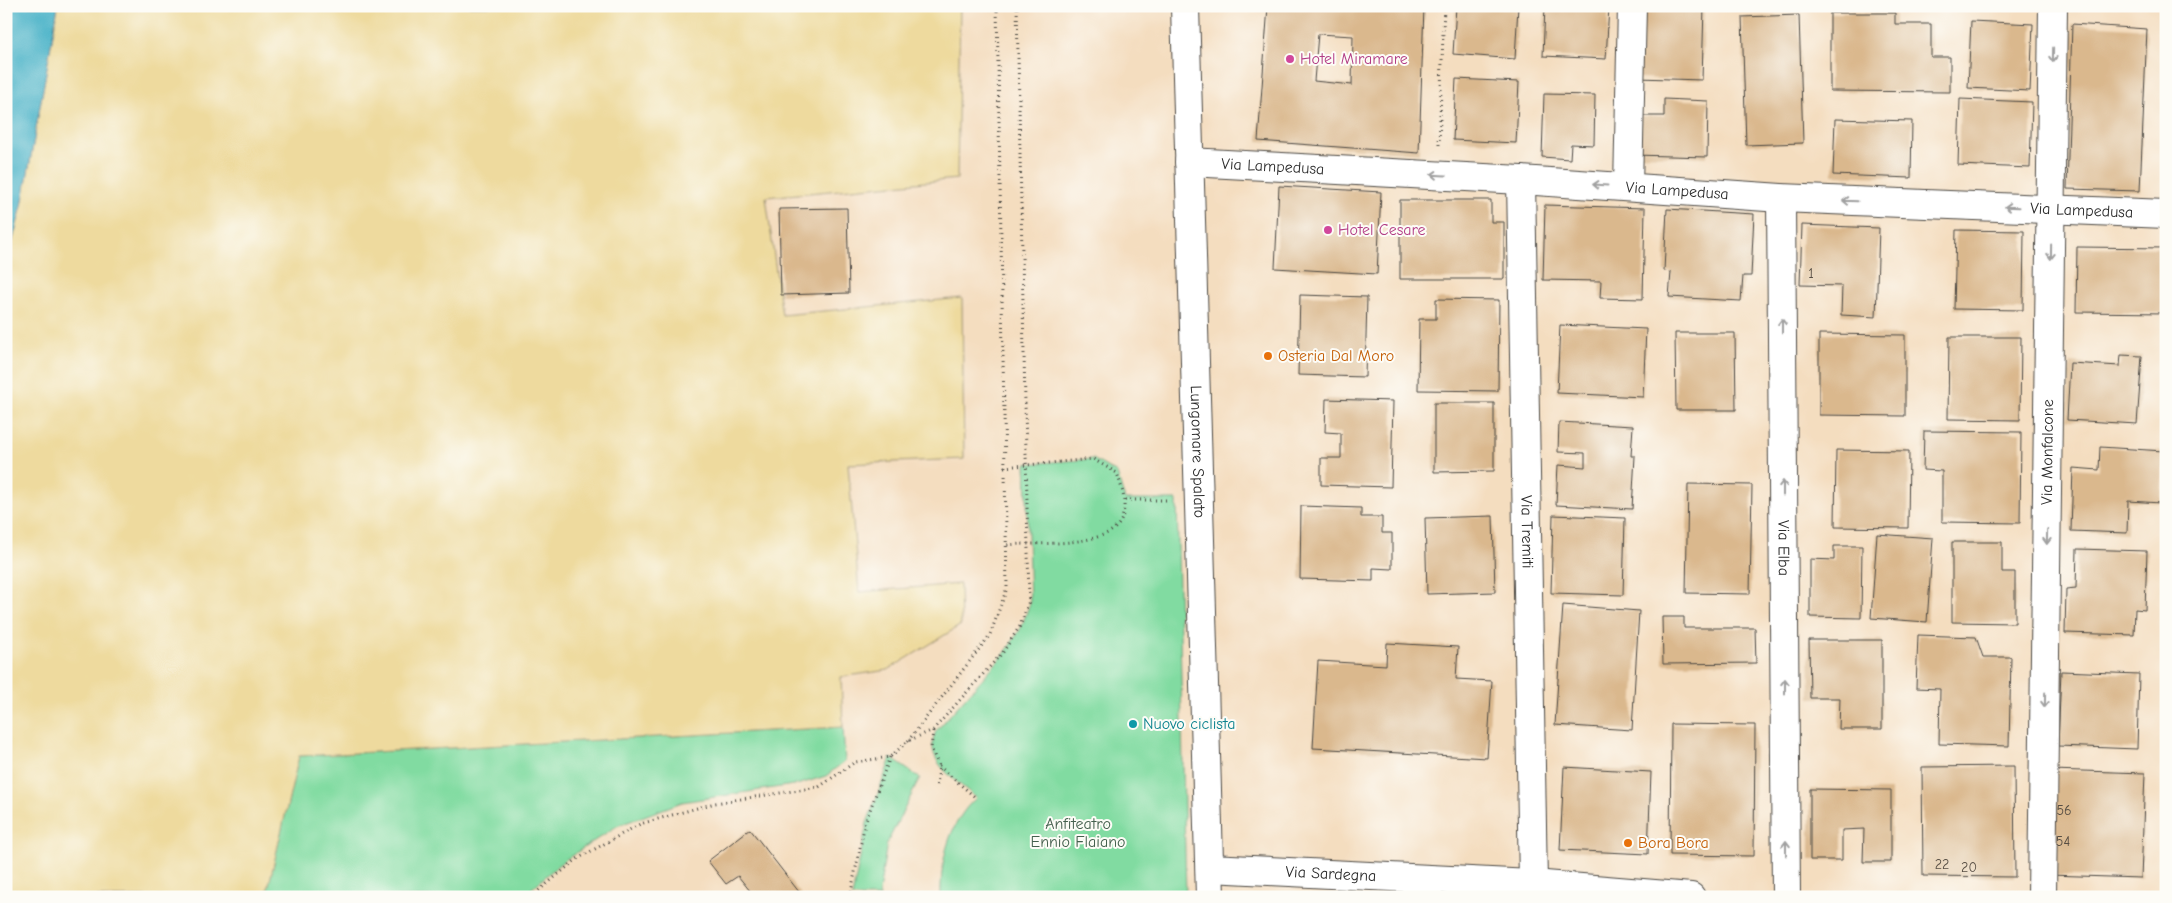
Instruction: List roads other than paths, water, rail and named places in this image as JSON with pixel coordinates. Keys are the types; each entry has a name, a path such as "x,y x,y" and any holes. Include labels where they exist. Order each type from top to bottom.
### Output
{"street":[{"name":"Lungomare Spalato","path":"1185,6 1210,897"},
{"path":"1628,187 1632,6"},
{"name":"Via Monfalcone","path":"2042,897 2053,6"},
{"name":"Via Lampedusa","path":"1189,162 1521,180 1781,198 2166,214"},
{"name":"Via Tremiti","path":"1521,180 1533,884"},
{"name":"Via Elba","path":"1781,198 1786,897"},
{"name":"Via Sardegna","path":"1210,868 1533,884 1691,897"}],"water":[{"path":"6,6 58,6 22,206 6,265"}],"place":[{"name":"Hotel Miramare","path":"1290,59"},
{"name":"Hotel Cesare","path":"1328,230"},
{"name":"Osteria Dal Moro","path":"1268,356"},
{"name":"Nuovo ciclista","path":"1133,724"},
{"name":"Bora Bora","path":"1628,843"}],"park label":[{"name":"Anfiteatro Ennio Flaiano","path":"1078,833"}]}
